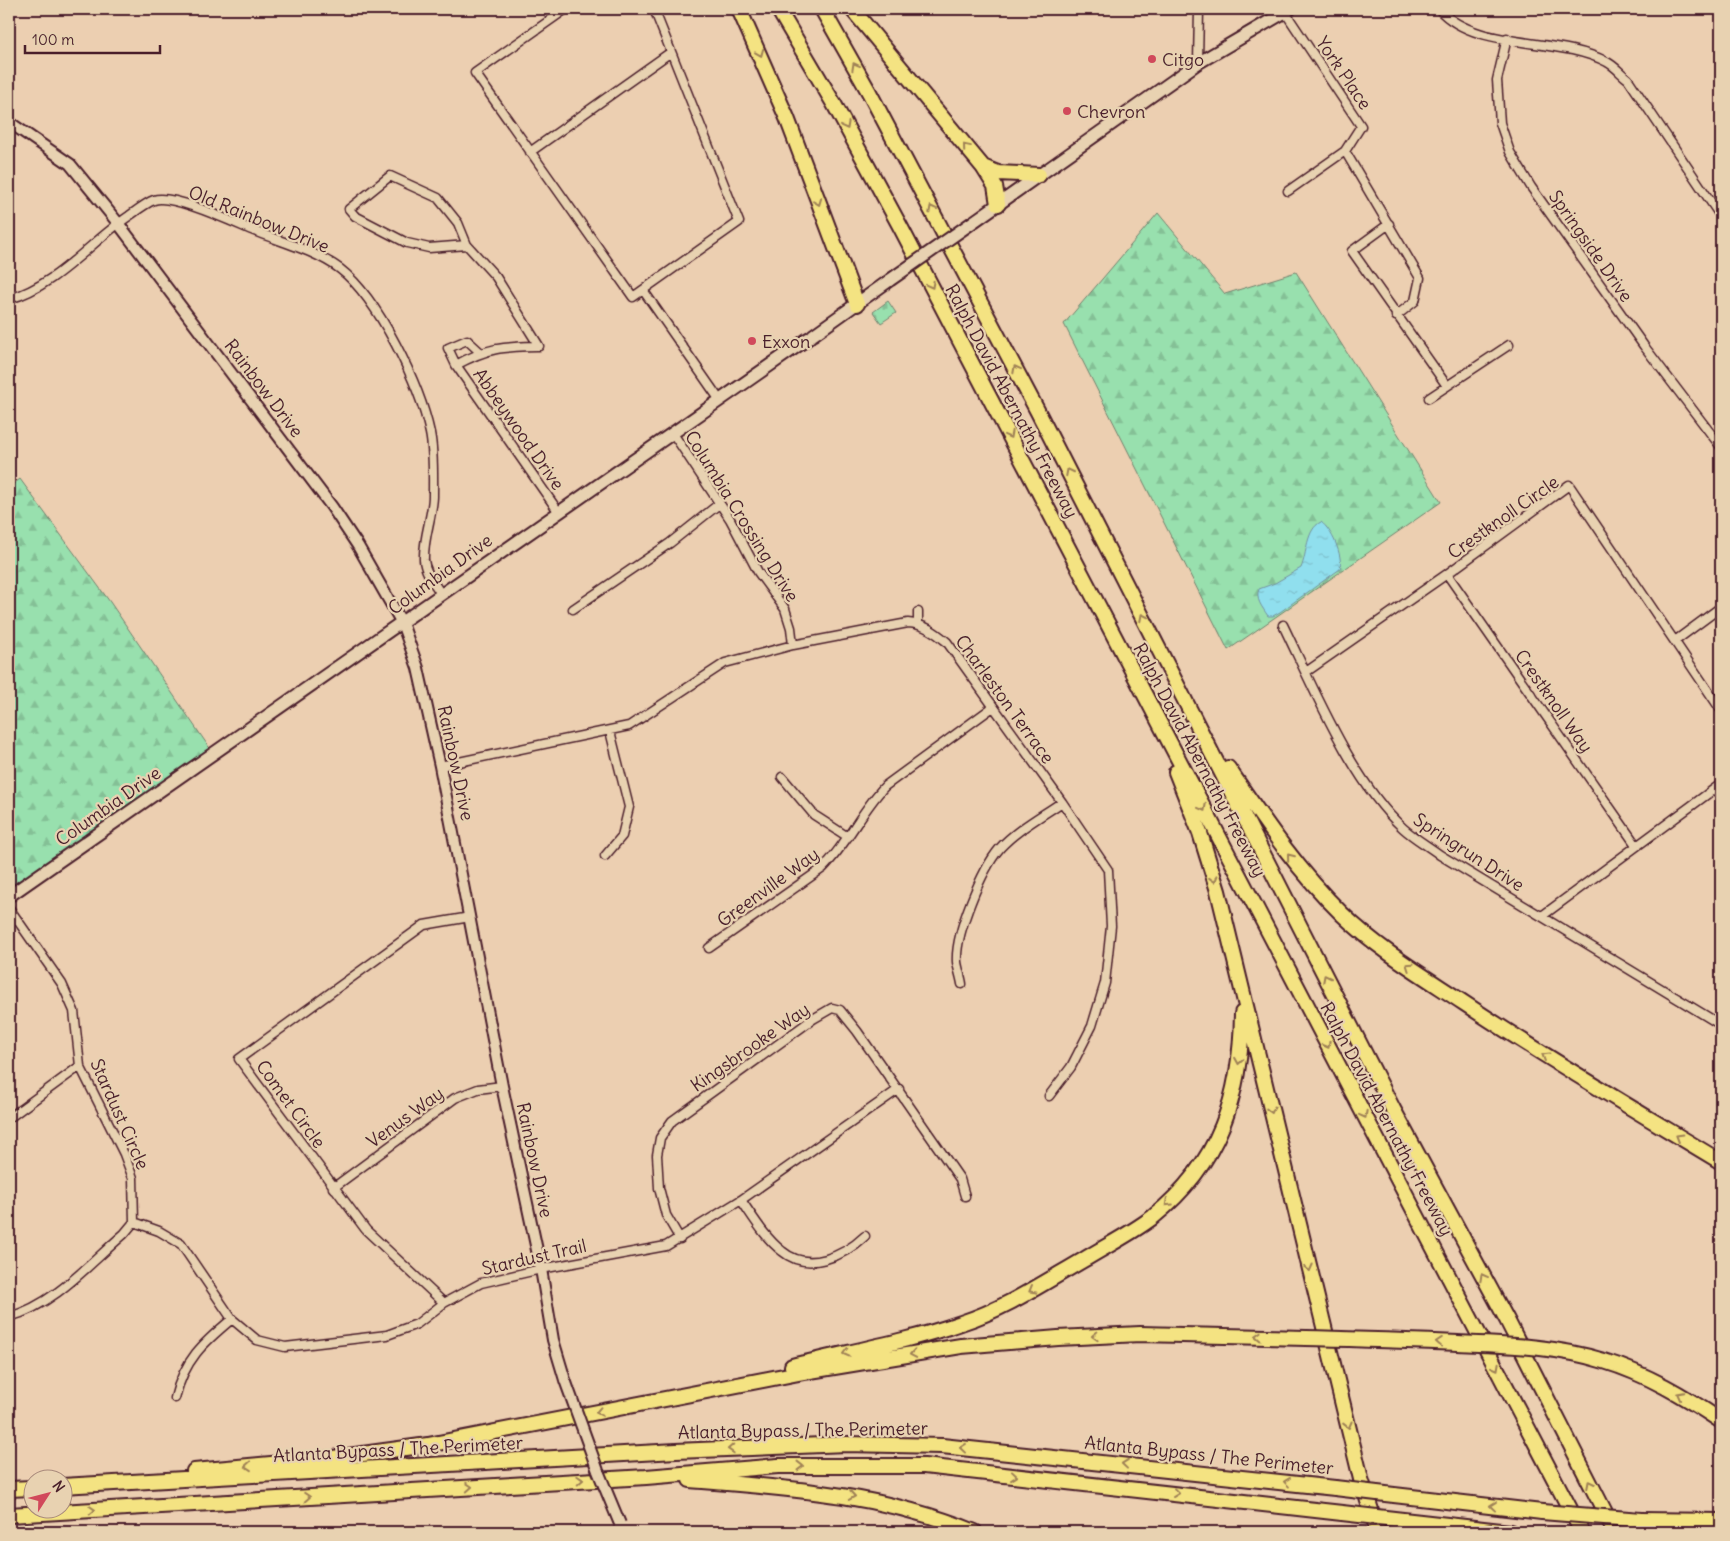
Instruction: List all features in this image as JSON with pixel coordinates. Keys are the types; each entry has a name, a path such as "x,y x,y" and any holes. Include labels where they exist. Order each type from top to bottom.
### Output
{"highway":[{"path":"739,9 787,118 858,304"},
{"name":"Ralph David Abernathy Freeway","path":"778,9 834,104 896,220 1582,1532"},
{"name":"Ralph David Abernathy Freeway","path":"822,9 874,100 965,271 1393,1109 1507,1320 1614,1530"},
{"path":"852,9 983,167 995,186 998,204"},
{"path":"983,167 998,174 1039,175"},
{"path":"1084,578 1177,774 1200,833 1218,892 1361,1479 1378,1532"},
{"path":"1196,722 1280,845 1315,887 1343,915 1396,958 1531,1047 1721,1162"},
{"path":"621,1407 962,1323 1015,1300 1136,1229 1185,1187 1210,1152 1227,1117 1233,1098 1242,1047 1242,1012 1238,977"},
{"path":"72,1485 428,1446 804,1372 961,1346 1140,1334 1505,1345 1556,1350 1603,1360 1649,1378 1690,1400 1721,1421"},
{"name":"Atlanta Bypass / The Perimeter","path":"72,1486 676,1451 846,1444 942,1446 1542,1512 1640,1520 1721,1521"},
{"name":"Atlanta Bypass / The Perimeter","path":"9,1515 646,1477 778,1466 924,1466 1510,1532"},
{"path":"646,1477 799,1488 858,1497 919,1512 975,1532"},
{"path":"9,1489 22,1488"},
{"path":"1403,1520 1468,1532"}],"main road":[{"path":"998,204 1198,63 1288,10"},
{"name":"Columbia Drive","path":"9,896 402,623 558,511 811,337 998,204"}],"street":[{"path":"566,9 475,74 633,297 739,222 654,9"},
{"path":"1198,63 1199,9"},
{"path":"1439,9 1448,19 1467,30 1586,53 1609,63 1628,79 1721,217"},
{"name":"York Place","path":"1288,10 1361,126 1345,151 1288,191"},
{"name":"Springside Drive","path":"1507,38 1497,80 1500,123 1510,152 1531,187 1644,346 1721,447"},
{"path":"530,152 671,52"},
{"name":"Rainbow Drive","path":"9,122 70,164 118,223 332,507 358,546 402,623 418,668 440,766 502,1086 541,1269 553,1340 565,1380 598,1471 622,1528"},
{"path":"1345,151 1420,278 1415,301 1396,316"},
{"name":"Abbeywood Drive","path":"467,245 429,248 407,243 355,216 349,209 390,176 438,198 458,223 467,245 496,277 539,346 498,347 480,352 456,365 558,511"},
{"name":"Old Rainbow Drive","path":"9,299 38,288 118,223 155,200 170,199 318,256 340,269 358,286 374,308 406,366 425,412 431,435 432,498 424,561 428,574 441,594"},
{"path":"1389,224 1352,251 1447,386"},
{"path":"643,290 719,399"},
{"path":"456,365 448,348 467,340 480,352"},
{"path":"1430,398 1509,345"},
{"name":"Columbia Crossing Drive","path":"672,432 730,518 758,572 785,609 791,628 793,645"},
{"name":"Crestknoll Circle","path":"1306,672 1447,574 1569,485 1721,710"},
{"path":"574,609 670,543 719,504"},
{"name":"Crestknoll Way","path":"1447,574 1636,845"},
{"path":"1674,641 1721,607"},
{"path":"440,766 629,726 725,663 793,645 908,623 918,624 918,612"},
{"name":"Charleston Terrace","path":"918,624 932,630 947,642 1062,802 1108,870 1111,926 1106,983 1092,1026 1071,1067 1049,1096"},
{"name":"Springrun Drive","path":"1283,626 1351,760 1376,796 1403,828 1440,855 1721,1025"},
{"name":"Greenville Way","path":"709,948 823,868 837,854 875,797 885,786 993,707"},
{"path":"606,856 622,836 629,807 610,731"},
{"path":"782,777 814,815 848,837"},
{"path":"1542,916 1721,784"},
{"path":"962,984 957,961 963,924 992,860 1001,847 1013,837 1062,802"},
{"name":"Stardust Circle","path":"9,908 62,984 74,1011 80,1066 124,1154 133,1178 134,1222"},
{"name":"Comet Circle","path":"444,1303 366,1230 333,1188 239,1058 424,925 470,917"},
{"name":"Kingsbrooke Way","path":"680,1239 666,1215 659,1188 656,1155 660,1138 672,1121 813,1019 832,1008 840,1010 899,1089 960,1179 965,1196"},
{"path":"9,1118 80,1066"},
{"name":"Venus Way","path":"333,1188 455,1098 478,1089 502,1086"},
{"name":"Stardust Trail","path":"134,1222 158,1231 180,1244 232,1319 257,1340 285,1347 387,1335 417,1324 444,1303 481,1283 541,1269 666,1246 741,1200 899,1089"},
{"path":"741,1200 758,1224 782,1252 800,1260 817,1261 841,1255 865,1236"},
{"path":"9,1317 27,1313 44,1303 124,1234 134,1222"},
{"path":"175,1398 180,1376 194,1353 232,1319"},
{"path":"452,1532 508,1532"}],"green space":[{"path":"1158,213 1225,294 1296,272 1441,502 1228,650 1064,324"},
{"path":"888,301 896,313 881,323 873,312"},
{"path":"20,479 110,602 213,753 9,890 9,487"}],"water":[{"path":"1321,522 1336,543 1340,557 1340,569 1280,612 1273,616 1268,616 1259,600 1259,589 1275,583 1301,568 1312,530"}],"place":[{"name":"Citgo","path":"1152,59"},
{"name":"Chevron","path":"1067,111"},
{"name":"Exxon","path":"752,341"}]}
